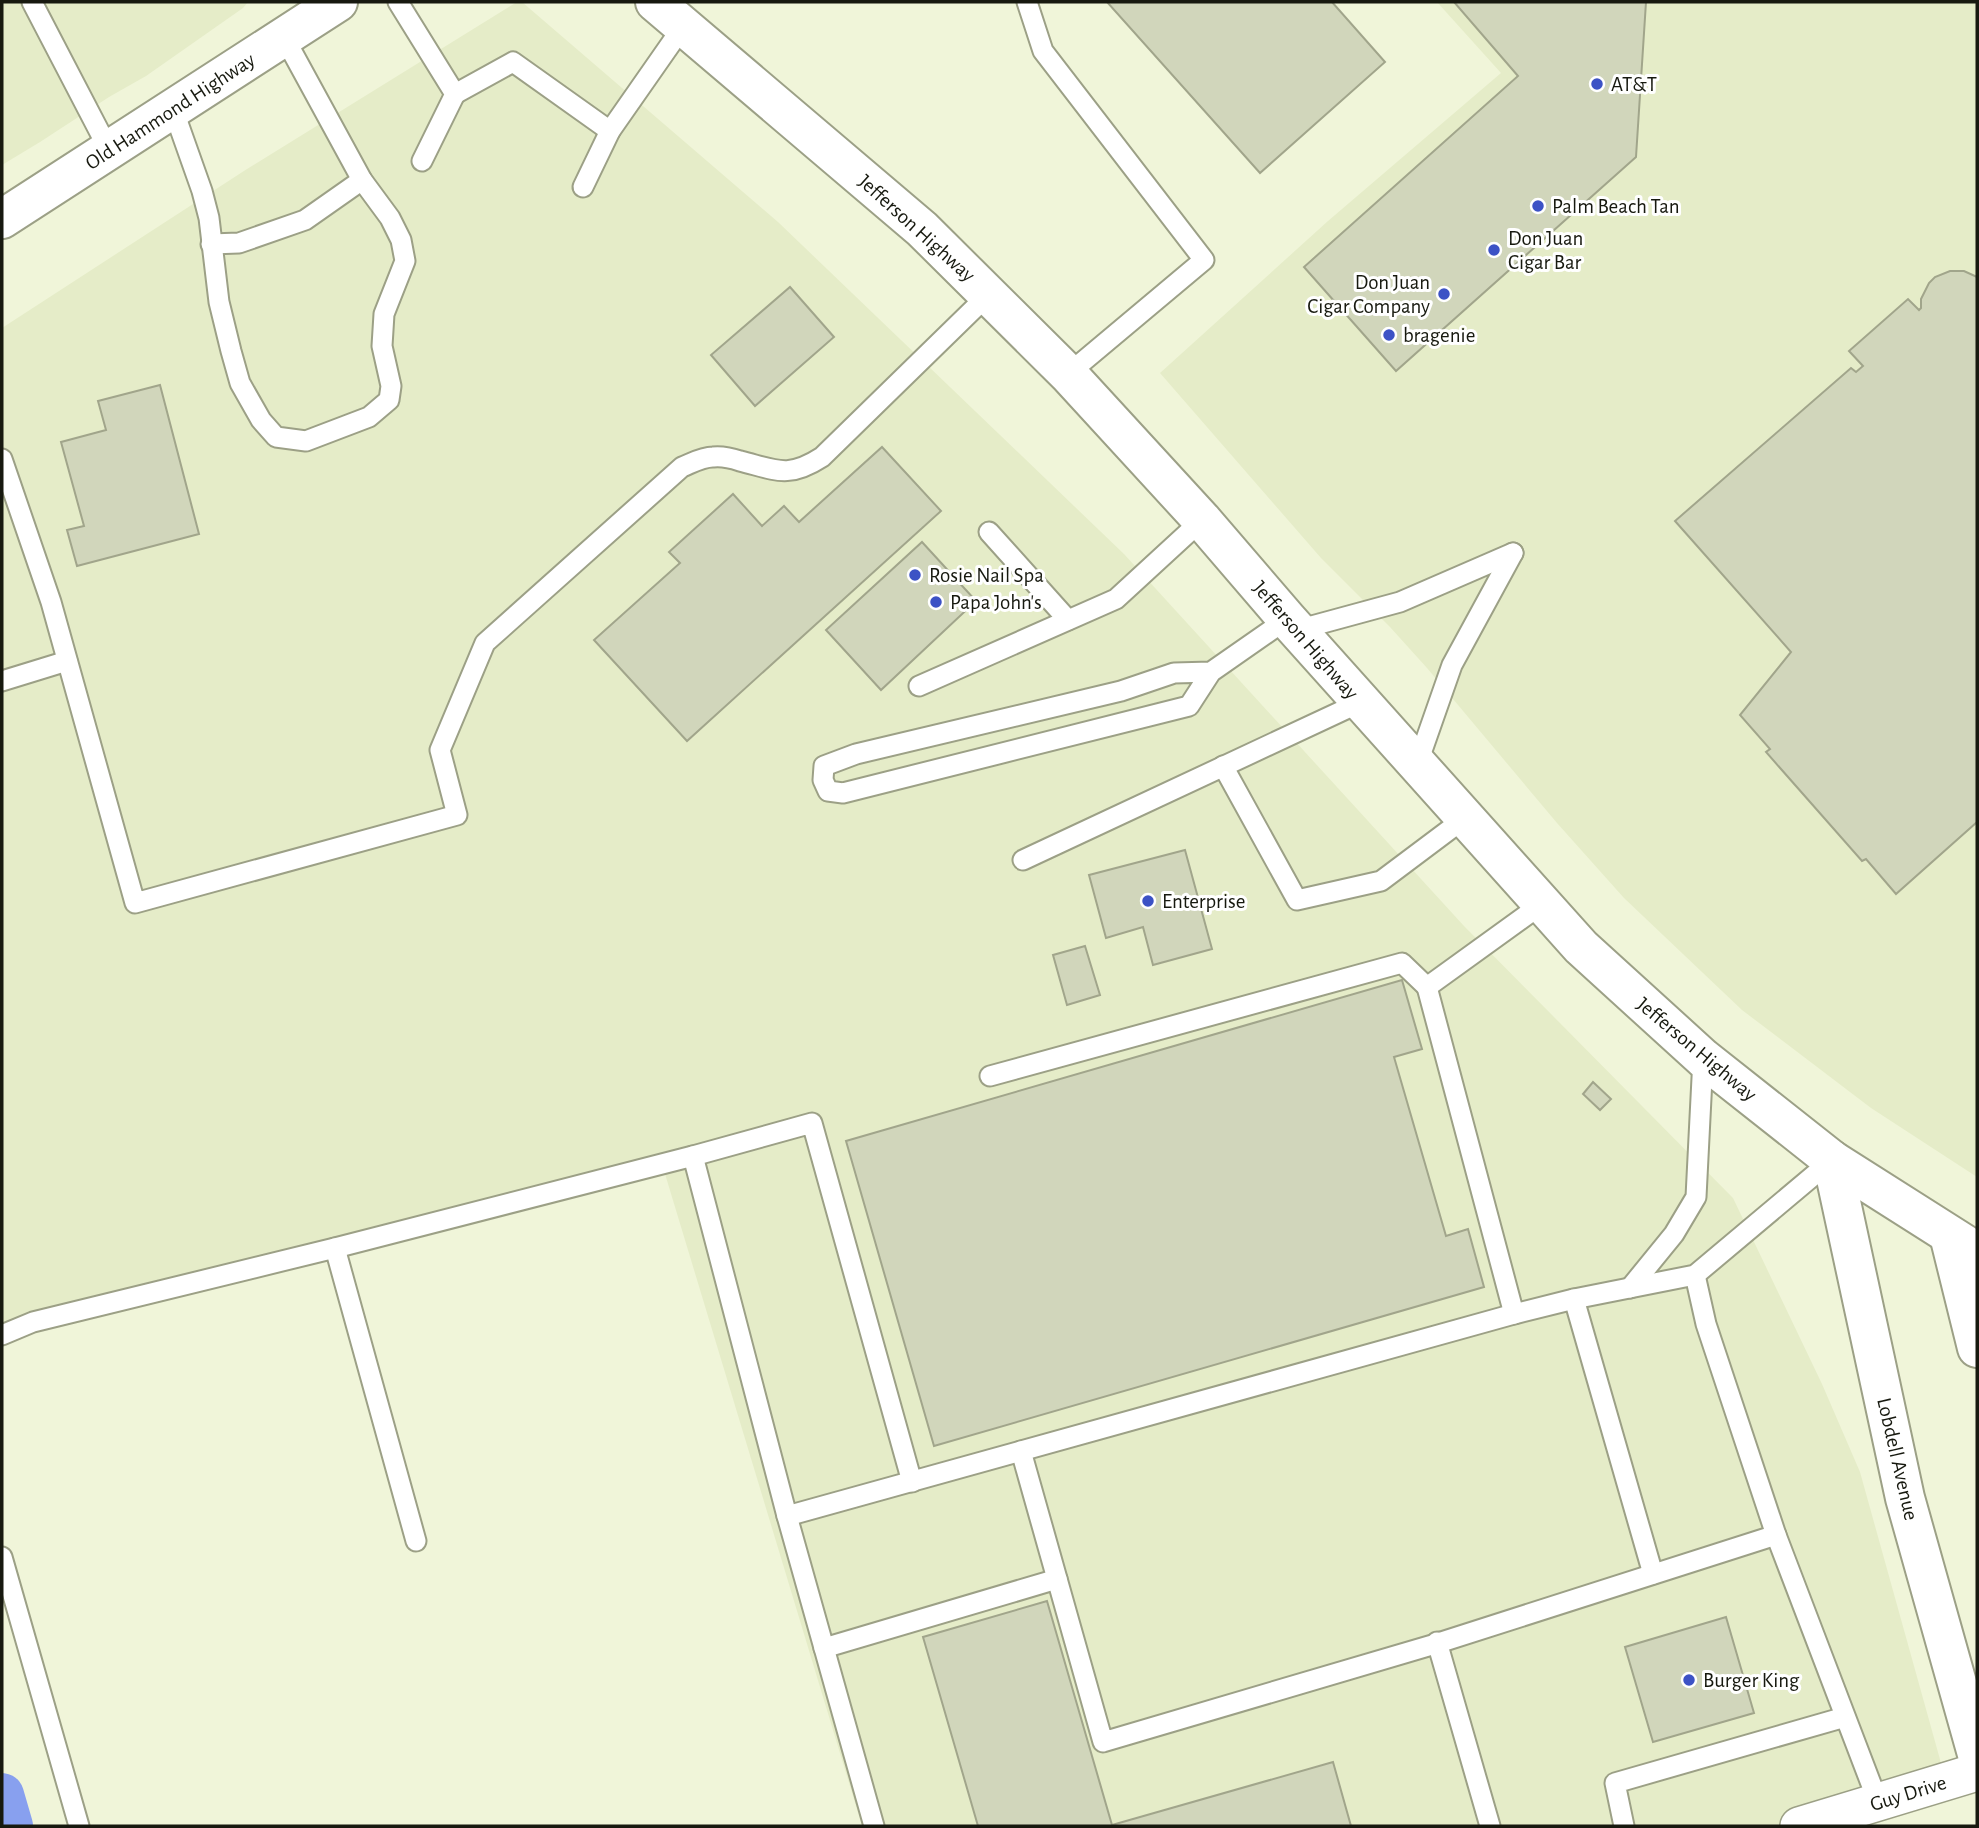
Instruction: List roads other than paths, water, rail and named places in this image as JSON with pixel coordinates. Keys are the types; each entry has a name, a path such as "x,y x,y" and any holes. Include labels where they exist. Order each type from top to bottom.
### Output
{"main road":[{"name":"Old Hammond Highway","path":"4,212 109,150 338,2"},
{"name":"Jefferson Highway","path":"669,13 922,229 1068,374 1202,520 1581,947 1703,1058 1832,1160 1963,1243"},
{"name":"Lobdell Avenue","path":"1832,1160 1905,1498 1977,1754"},
{"path":"1963,1243 1977,1348"}],"street":[{"name":"Guy Drive","path":"1799,1826 1977,1772"}],"lane":[{"path":"32,2 109,150"},
{"path":"398,2 455,93"},
{"path":"1027,2 1044,51 1204,260 1068,374"},
{"path":"583,187 669,13"},
{"path":"173,109 209,218 219,302 230,351 240,383 261,420 276,437 306,441 369,417 389,400 391,386 383,346 384,314 405,261 401,240 390,218 362,180 284,37"},
{"path":"422,161 455,93 513,62 610,131"},
{"path":"211,244 239,243 305,220 362,180"},
{"path":"2,459 51,603 135,903 457,815 440,750 485,643 682,467 713,457 729,458 789,472 806,468 822,457 988,295"},
{"path":"919,686 1116,600 1202,520"},
{"path":"989,532 1068,620"},
{"path":"1211,672 1174,673 1121,691 856,754 824,766 823,780 828,791 844,793 1189,706 1211,672 1292,624 1400,602 1513,553 1452,666 1417,765"},
{"path":"2,681 68,660"},
{"path":"1023,860 1361,702"},
{"path":"1223,766 1297,900 1381,881 1465,818"},
{"path":"1427,988 1542,904"},
{"path":"990,1076 1402,963 1427,988 1514,1314"},
{"path":"1630,1288 1674,1234 1696,1197 1703,1058"},
{"path":"2,1335 33,1322 335,1248 812,1123 912,1482"},
{"path":"693,1156 788,1516 874,1826"},
{"path":"788,1516 1514,1314 1695,1275 1832,1160"},
{"path":"335,1248 416,1541"},
{"path":"1695,1275 1706,1324 1776,1535 1878,1802"},
{"path":"1574,1299 1653,1574"},
{"path":"1021,1451 1103,1742 1437,1642 1776,1535"},
{"path":"2,1557 79,1826"},
{"path":"824,1648 1057,1578"},
{"path":"1437,1642 1490,1826"},
{"path":"1624,1826 1615,1783 1845,1717"}],"waterway":[{"path":"2,1795 11,1826"}],"place":[{"name":"AT&T","path":"1597,84"},
{"name":"Palm Beach Tan","path":"1538,206"},
{"name":"Don Juan Cigar Bar","path":"1494,250"},
{"name":"Don Juan Cigar Company","path":"1444,294"},
{"name":"bragenie","path":"1389,335"},
{"name":"Rosie Nail Spa","path":"915,575"},
{"name":"Papa John's","path":"936,602"},
{"name":"Enterprise","path":"1148,901"},
{"name":"Burger King","path":"1689,1680"}]}
